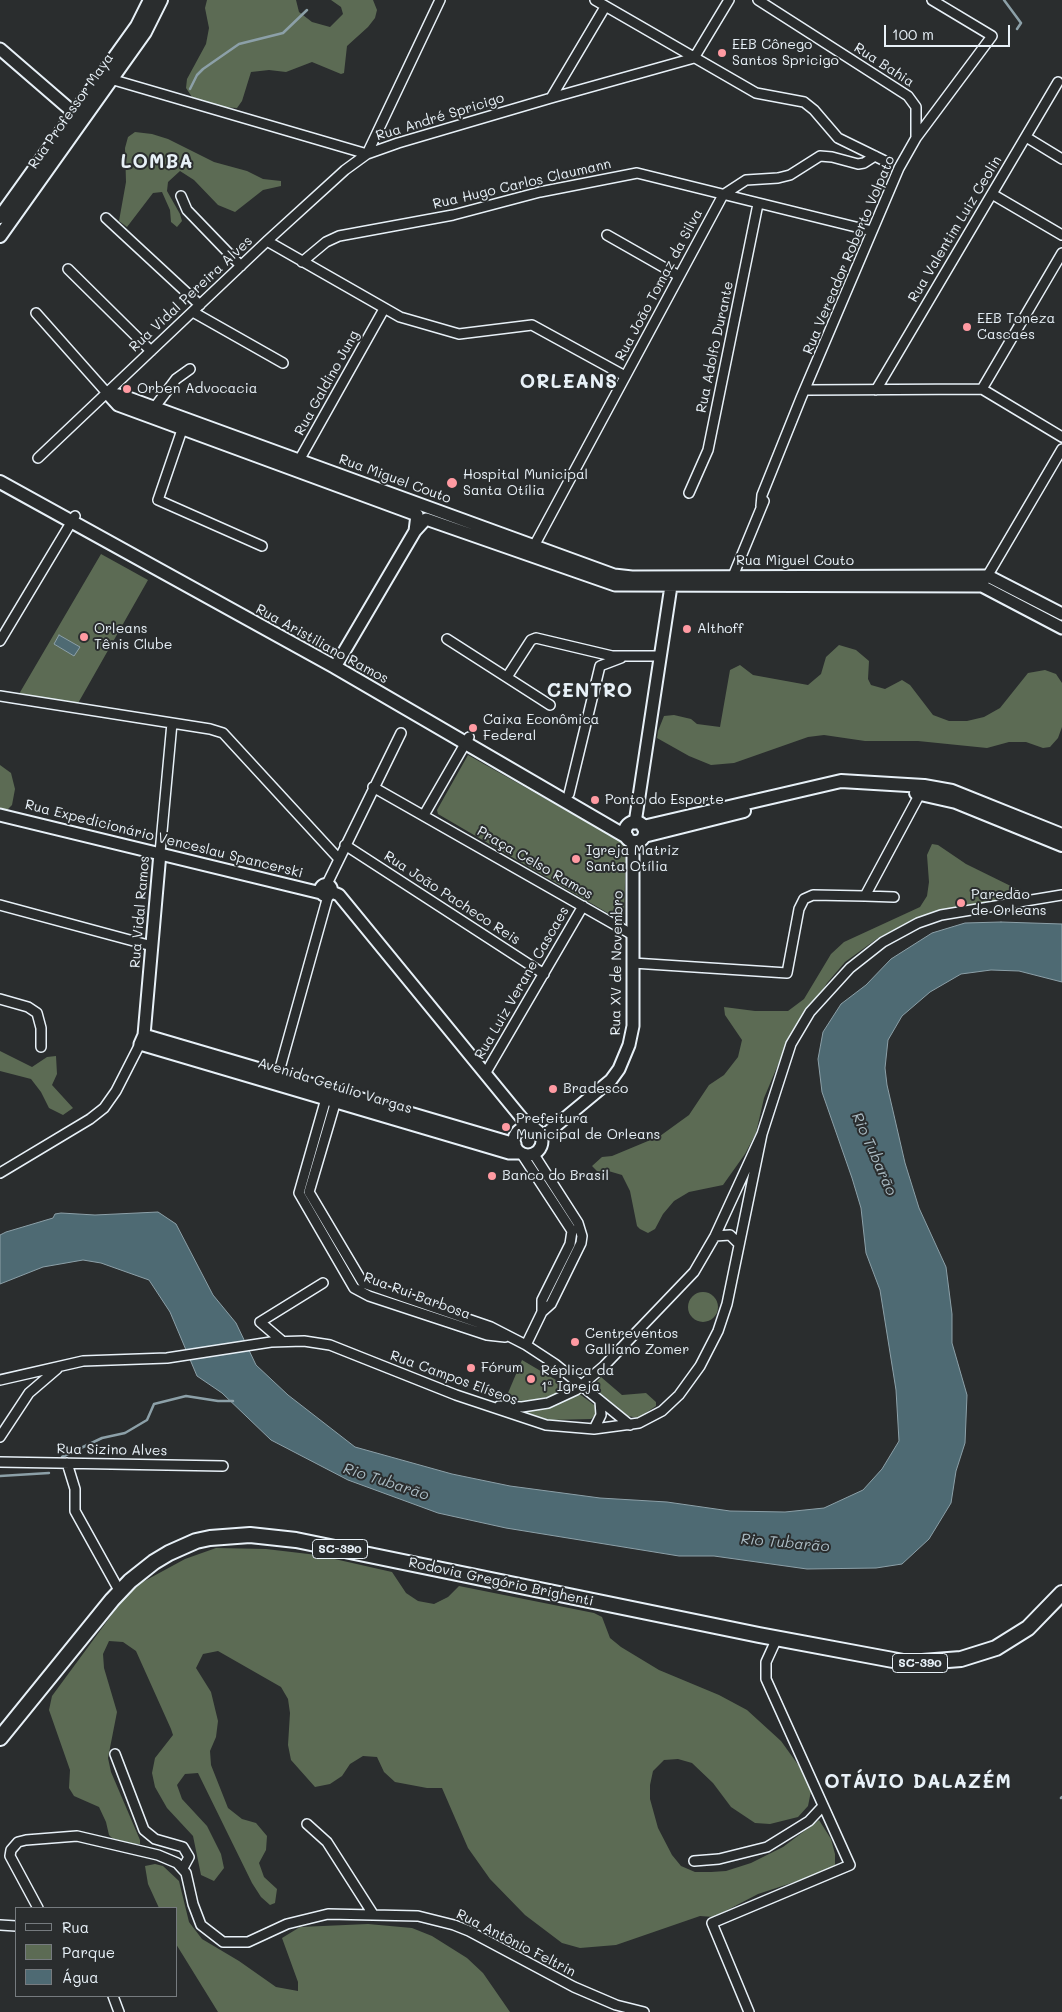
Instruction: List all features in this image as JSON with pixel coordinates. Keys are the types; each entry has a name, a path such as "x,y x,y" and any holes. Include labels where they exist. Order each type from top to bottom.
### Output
{"main road":[{"name":"Rua Professor Maya","path":"0,236 23,195 106,78 137,26 155,1"},
{"name":"Rua Professor Maya","path":"0,218 23,195"},
{"name":"Rua Aristiliano Ramos","path":"0,475 20,490"},
{"name":"Rua Aristiliano Ramos","path":"0,482 20,490 337,664 467,740 635,832"},
{"name":"Rua Aristiliano Ramos","path":"467,740 569,794 635,832"},
{"path":"635,832 776,799 836,789 922,790 958,793 1062,836"},
{"path":"922,790 1062,845"},
{"name":"Rodovia Gregório Brighenti","path":"1,1735 120,1592 154,1562 183,1546 210,1538 250,1535 323,1545 777,1638 909,1663 962,1659 996,1648 1042,1616 1062,1593"}],"street":[{"path":"367,154 440,0"},
{"path":"595,0 756,93 804,102 814,110 838,138 887,162"},
{"path":"694,58 729,0"},
{"name":"Rua Bahia","path":"758,0 908,96 916,107 916,138"},
{"name":"Rua Vereador Roberto Volpato","path":"731,581 761,506 762,495 899,168 916,138 992,36 932,0"},
{"path":"551,98 605,7"},
{"path":"0,49 79,117"},
{"name":"Rua André Spricigo","path":"106,78 367,154 398,142 694,58"},
{"name":"Rua Valentim Luiz Ceolin","path":"876,390 1058,82"},
{"path":"1026,137 1062,159"},
{"name":"Rua Vidal Pereira Alves","path":"38,458 267,241 345,170 367,154"},
{"path":"723,195 746,180 778,178 790,175 820,156 858,164 864,163 875,156"},
{"name":"Rua Hugo Carlos Claumann","path":"302,262 326,242 338,236 453,215 540,192 628,174 647,175 872,231"},
{"path":"992,194 1062,235"},
{"name":"Rua João Tomaz da Silva","path":"534,546 723,195"},
{"path":"181,196 187,210 241,266"},
{"name":"Rua Adolfo Durante","path":"689,493 708,450 758,204"},
{"path":"106,218 200,305"},
{"path":"606,235 679,276"},
{"path":"267,241 384,310 400,317 453,334 532,325 625,376"},
{"path":"982,389 1062,253"},
{"path":"68,269 151,351"},
{"name":"Rua Galdino Jung","path":"297,465 384,310"},
{"path":"193,312 283,363"},
{"path":"36,313 107,393"},
{"path":"154,408 176,379 190,369"},
{"path":"807,390 982,389 1062,437"},
{"name":"Rua Miguel Couto","path":"107,393 154,408 184,424"},
{"name":"Rua Miguel Couto","path":"107,393 118,405 184,424 423,513 604,577 627,576 671,581 985,581 1027,596 1062,614"},
{"path":"184,424 158,500 262,546"},
{"path":"985,581 1062,448"},
{"path":"337,664 415,531 423,513"},
{"name":"Rua Miguel Couto","path":"423,513 534,546 604,577"},
{"path":"0,641 73,519"},
{"name":"Rua XV de Novembro","path":"541,1138 611,1080 619,1069 629,1045 633,1026 635,832 671,581"},
{"name":"Rua Miguel Couto","path":"985,581 1020,606 1062,628"},
{"path":"1020,606 1027,596"},
{"path":"507,677 531,640 536,638 612,656 660,656"},
{"path":"447,639 550,705"},
{"path":"569,794 600,666 623,657"},
{"path":"0,696 216,730 228,737 339,859"},
{"name":"Rua Vidal Ramos","path":"142,1040 172,723"},
{"path":"277,1079 327,891 345,845 402,733"},
{"path":"424,815 467,740"},
{"name":"Praça Celso Ramos","path":"373,787 633,935"},
{"path":"865,896 922,790"},
{"name":"Rua Expedicionário Venceslau Spancerski","path":"0,815 339,895 529,1127"},
{"name":"Rua João Pacheco Reis","path":"345,845 544,974"},
{"path":"634,963 787,973 799,909 804,899 813,894 894,897"},
{"path":"739,1244 762,1134 785,1059 800,1028 827,992 864,956 901,931 941,915 1062,895"},
{"path":"0,905 152,946"},
{"name":"Rua Luiz Verane Cascaes","path":"485,1074 583,906"},
{"path":"0,999 28,1007 37,1013 41,1028 41,1047"},
{"path":"0,1173 98,1114 116,1091 142,1040"},
{"name":"Avenida Getúlio Vargas","path":"142,1040 431,1125 523,1150"},
{"name":"Rua Rui Barbosa","path":"332,1096 312,1165 299,1193 317,1215 332,1240 348,1268 357,1291 371,1292 466,1323 487,1335 508,1337 526,1345 630,1425"},
{"path":"523,1150 539,1149 541,1138 536,1130 529,1127 517,1132 523,1150 578,1223 582,1236 581,1243 551,1304 542,1312 526,1345"},
{"path":"488,1406 522,1407 548,1404 568,1395 604,1366 694,1272 715,1236 762,1134"},
{"path":"542,1312 542,1300 573,1235 570,1224 549,1186"},
{"path":"573,1235 582,1236"},
{"path":"715,1236 730,1235 739,1244"},
{"name":"Rua Campos Elíseos","path":"0,1380 64,1364 99,1359 167,1358 281,1340 304,1341 330,1346 456,1396 546,1425 594,1429 630,1425 652,1417 679,1395 710,1348 724,1316 739,1244"},
{"path":"281,1340 260,1322 322,1283"},
{"path":"0,1437 29,1393 49,1374 64,1364"},
{"path":"594,1429 601,1415 600,1401"},
{"name":"Rua Sizino Alves","path":"0,1462 224,1466"},
{"path":"68,1463 74,1489 75,1511 120,1592"},
{"path":"749,2012 712,1923 850,1865 766,1679 766,1662 777,1638"},
{"name":"Rua Antônio Feltrin","path":"115,1754 144,1830 155,1839 182,1847 189,1857 183,1868 201,1925 223,1942 248,1942 287,1924 328,1914 418,1916 454,1925 574,1988 616,2005 644,2012"},
{"path":"694,1861 719,1859 767,1847 809,1821 823,1806"},
{"path":"307,1824 327,1842 373,1914"},
{"path":"37,1907 10,1856 13,1846 26,1840 77,1836 168,1858 183,1868"},
{"path":"0,1925 15,1926"},
{"path":"113,1997 119,2012"}],"green space":[{"path":"207,0 296,0 299,12 312,22 330,27 343,14 341,7 331,0 373,0 377,10 375,18 368,27 347,46 344,73 341,74 312,62 286,72 269,70 251,72 242,101 237,108 220,107 192,97 186,88 187,79 206,44 209,28 205,8"},
{"path":"135,132 152,134 168,139 214,162 247,171 263,179 281,181 281,186 263,190 235,212 218,205 194,180 180,171 168,182 167,191 182,221 177,227 171,222 170,210 162,192 153,193 127,227 119,221 126,182 125,148 128,137"},
{"name":"Orleans Tênis Clube","path":"101,554 148,580 77,705 19,694"},
{"path":"839,645 856,650 869,661 868,679 871,685 885,689 902,680 910,685 933,715 949,721 967,721 984,717 1000,708 1028,673 1045,670 1056,674 1062,683 1062,727 1058,738 1050,747 1043,748 1026,742 1009,742 987,748 918,741 865,741 824,735 808,737 734,763 711,765 689,756 657,738 664,716 674,715 691,719 697,724 720,727 730,670 740,665 753,675 808,685 821,674 826,657"},
{"path":"468,755 624,843 626,847 624,918 618,919 438,814 437,810"},
{"path":"0,765 11,773 15,789 12,805 7,810 0,809"},
{"path":"932,844 938,845 966,864 1029,895 925,915 878,938 845,962 827,983 785,1048 764,1098 756,1133 745,1154 723,1185 689,1192 674,1201 663,1214 655,1229 648,1233 640,1229 637,1226 630,1191 622,1175 605,1170 598,1172 592,1166 602,1157 612,1156 660,1136 689,1115 709,1085 724,1075 738,1057 742,1040 725,1015 724,1007 755,1011 788,1011 804,999 831,954 844,942 920,907 927,896 929,882 927,855"},
{"path":"0,1051 32,1067 47,1057 56,1056 57,1074 52,1085 73,1108 63,1115 49,1108 41,1092 31,1079 0,1071"},
{"path":"703,1292 713,1297 718,1307 713,1317 703,1322 693,1317 688,1307 693,1297"},
{"path":"522,1360 556,1380 559,1387 556,1395 529,1401 505,1400"},
{"path":"601,1377 622,1395 646,1393 656,1402 656,1406 638,1418 628,1416 598,1391 597,1382"},
{"path":"578,1393 597,1407 597,1413 591,1419 548,1420 519,1412 546,1409"},
{"path":"216,1548 266,1549 317,1555 392,1572 406,1593 418,1601 434,1604 448,1597 459,1586 594,1613 602,1617 610,1638 621,1647 659,1670 719,1695 747,1710 781,1741 799,1766 811,1791 808,1806 798,1817 770,1824 755,1823 731,1807 713,1783 692,1763 678,1759 664,1760 653,1771 650,1799 658,1828 672,1855 681,1866 695,1872 711,1872 726,1871 751,1863 783,1847 819,1820 831,1839 835,1854 835,1865 825,1872 758,1894 714,1917 700,1916 616,1945 580,1948 562,1943 525,1915 490,1879 468,1848 442,1788 427,1788 395,1782 384,1772 377,1757 363,1756 350,1764 342,1776 330,1784 315,1787 291,1760 288,1745 290,1713 288,1699 281,1687 218,1651 203,1654 196,1668 211,1692 218,1721 216,1737 210,1751 211,1765 228,1808 242,1819 256,1823 267,1836 266,1850 259,1863 264,1877 277,1889 275,1903 270,1905 261,1897 252,1883 198,1773 185,1774 177,1785 182,1799 207,1826 221,1854 224,1868 214,1881 201,1875 193,1836 167,1808 155,1787 152,1773 155,1758 173,1735 171,1729 136,1651 123,1642 109,1641 103,1654 104,1668 117,1712 108,1758 111,1772 140,1844 114,1840 109,1835 106,1822 99,1807 74,1796 69,1788 70,1770 49,1710 52,1696 127,1594 139,1584 185,1559"},
{"path":"155,1864 163,1866 179,1881 189,1922 202,1939 239,1961 276,1987 298,1991 298,1982 282,1938 300,1927 368,1924 412,1928 432,1936 467,1958 483,1973 510,2012 218,2012 178,1947 178,1907 159,1907 148,1884 145,1866"}],"water":[{"path":"59,635 80,647 74,656 54,644"},
{"name":"Rio Tubarão","path":"965,923 1062,924 1062,982 1019,971 991,970 961,974 930,992 902,1016 888,1040 885,1068 887,1085 905,1163 919,1208 946,1267 952,1314 952,1343 967,1395 965,1443 956,1471 951,1503 929,1539 902,1564 876,1568 807,1569 714,1556 679,1556 506,1528 438,1513 348,1480 271,1440 222,1393 197,1376 170,1312 149,1280 101,1263 83,1260 43,1267 0,1284 0,1235 6,1232 53,1218 55,1214 61,1213 95,1215 158,1212 176,1224 213,1295 236,1323 256,1365 288,1395 355,1447 452,1474 510,1486 600,1498 667,1502 730,1511 785,1512 824,1508 863,1490 882,1469 899,1441 896,1390 880,1290 866,1253 861,1208 822,1092 818,1059 823,1032 841,1004 866,985 891,959 932,933"}],"waterway":[{"path":"1004,0 1021,23 1017,29"},
{"path":"190,89 197,75 203,69 239,44 283,33 307,10"},
{"path":"62,1457 102,1438 125,1433 147,1420 154,1404 186,1396 218,1401 233,1401"},
{"path":"0,1476 49,1473"}],"place":[{"name":"EEB Cônego Santos Spricigo","path":"722,53"},
{"name":"EEB Toneza Cascaes","path":"967,327"},
{"name":"Orben Advocacia","path":"127,389"},
{"name":"Hospital Municipal Santa Otília","path":"452,483"},
{"name":"Althoff","path":"687,629"},
{"name":"Orleans Tênis Clube","path":"84,637"},
{"name":"Caixa Econômica Federal","path":"473,728"},
{"name":"Ponto do Esporte","path":"595,800"},
{"name":"Igreja Matriz Santa Otília","path":"576,859"},
{"name":"Paredão de Orleans","path":"961,903"},
{"name":"Bradesco","path":"553,1089"},
{"name":"Prefeitura Municipal de Orleans","path":"506,1127"},
{"name":"Banco do Brasil","path":"492,1176"},
{"name":"Centreventos Galliano Zomer","path":"575,1342"},
{"name":"Fórum","path":"471,1368"},
{"name":"Réplica da 1ª Igreja","path":"531,1379"}],"district":[{"name":"LOMBA","path":"157,162"},
{"name":"ORLEANS","path":"569,382"},
{"name":"CENTRO","path":"590,691"},
{"name":"OTÁVIO DALAZÉM","path":"918,1782"}]}
